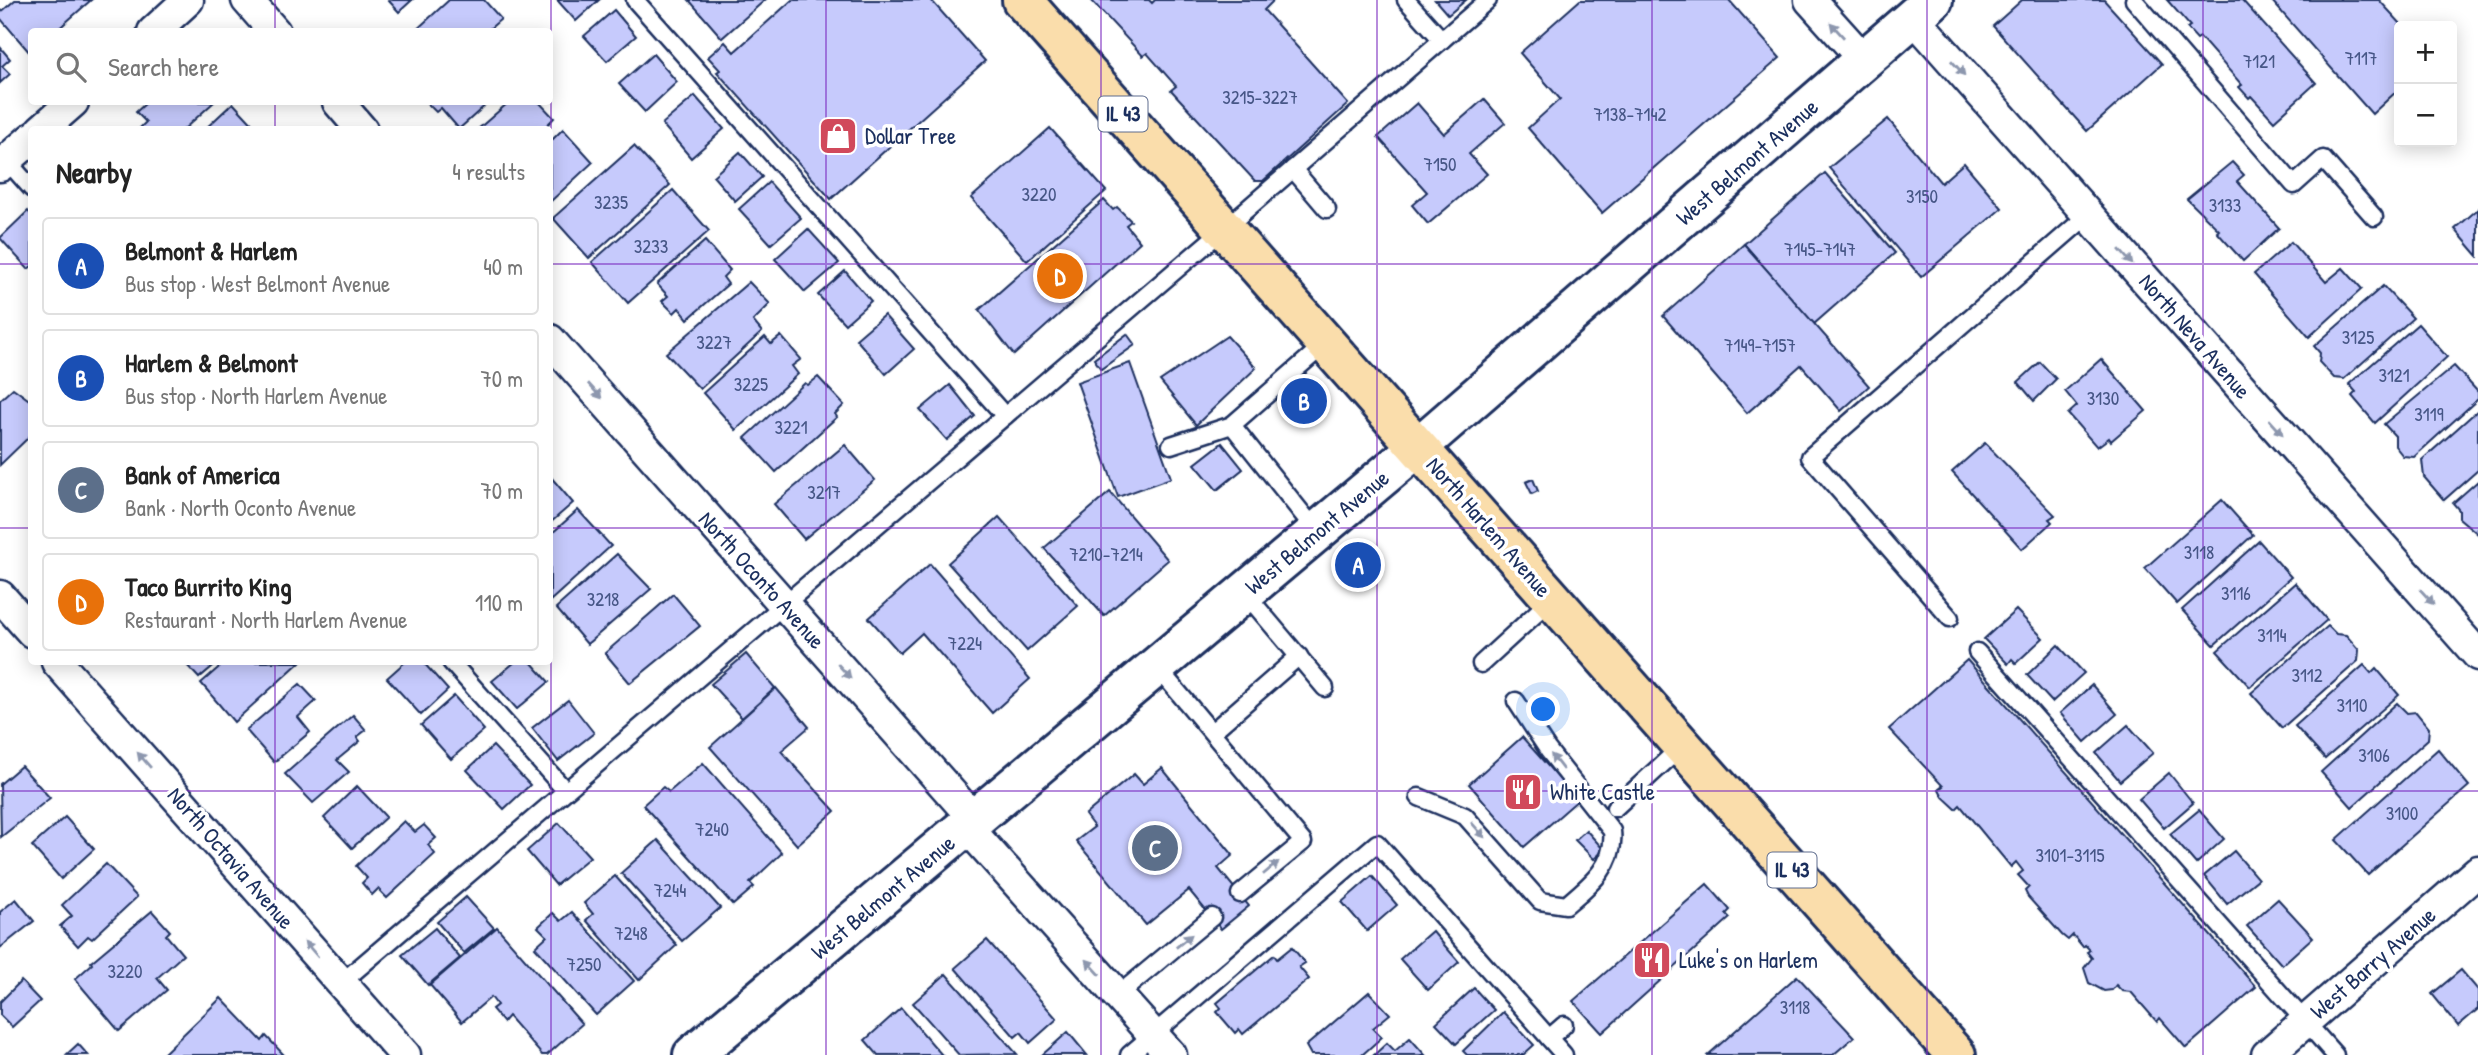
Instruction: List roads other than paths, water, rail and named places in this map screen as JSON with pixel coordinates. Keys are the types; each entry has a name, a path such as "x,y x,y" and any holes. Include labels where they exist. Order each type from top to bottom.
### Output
{"main road":[{"name":"North Harlem Avenue","path":"1022,0 1956,1055"},
{"name":"West Belmont Avenue","path":"693,1055 1158,668 1418,447 1923,9"}],"street":[{"path":"157,28 188,0"},
{"path":"247,0 272,28"},
{"path":"1810,0 1864,60"},
{"name":"North Neva Avenue","path":"1923,9 2088,215 2478,654"},
{"path":"46,126 70,105"},
{"path":"341,105 359,126"},
{"path":"2,160 28,141"},
{"name":"North Oconto Avenue","path":"553,343 783,603 1162,1045"},
{"path":"0,596 28,628"},
{"name":"North Octavia Avenue","path":"60,665 404,1055"},
{"name":"West Barry Avenue","path":"2267,1055 2478,871"}],"lane":[{"path":"635,0 1005,416"},
{"path":"1406,0 1442,40"},
{"path":"341,983 1488,0"},
{"path":"2133,0 2294,185 2323,159 2374,217"},
{"path":"2,160 28,185"},
{"path":"1293,169 1327,209"},
{"path":"1950,618 1810,457 2088,215"},
{"path":"1171,445 1232,425 1326,343"},
{"path":"1232,425 1317,532"},
{"path":"1245,593 1325,688"},
{"path":"1481,664 1552,599"},
{"path":"1977,652 2335,1055"},
{"path":"1212,732 1299,656"},
{"path":"454,665 565,790"},
{"path":"1158,668 1303,842 1240,894"},
{"path":"1419,797 1465,816 1540,901 1566,905 1595,881 1606,865 1614,845 1612,831 1548,750 1516,701"},
{"path":"1615,808 1682,746"},
{"path":"1129,1055 1162,1045 1377,843 1564,1055"},
{"path":"1118,995 1212,917"},
{"path":"1549,1038 1564,1025"}],"place":[{"name":"Dollar Tree","path":"838,136"},
{"name":"Taco Burrito King","path":"1060,276"},
{"name":"Harlem & Belmont","path":"1304,401"},
{"name":"Belmont & Harlem","path":"1358,565"},
{"name":"White Castle","path":"1523,792"},
{"name":"Bank of America","path":"1155,848"},
{"name":"Luke's on Harlem","path":"1652,960"}]}
